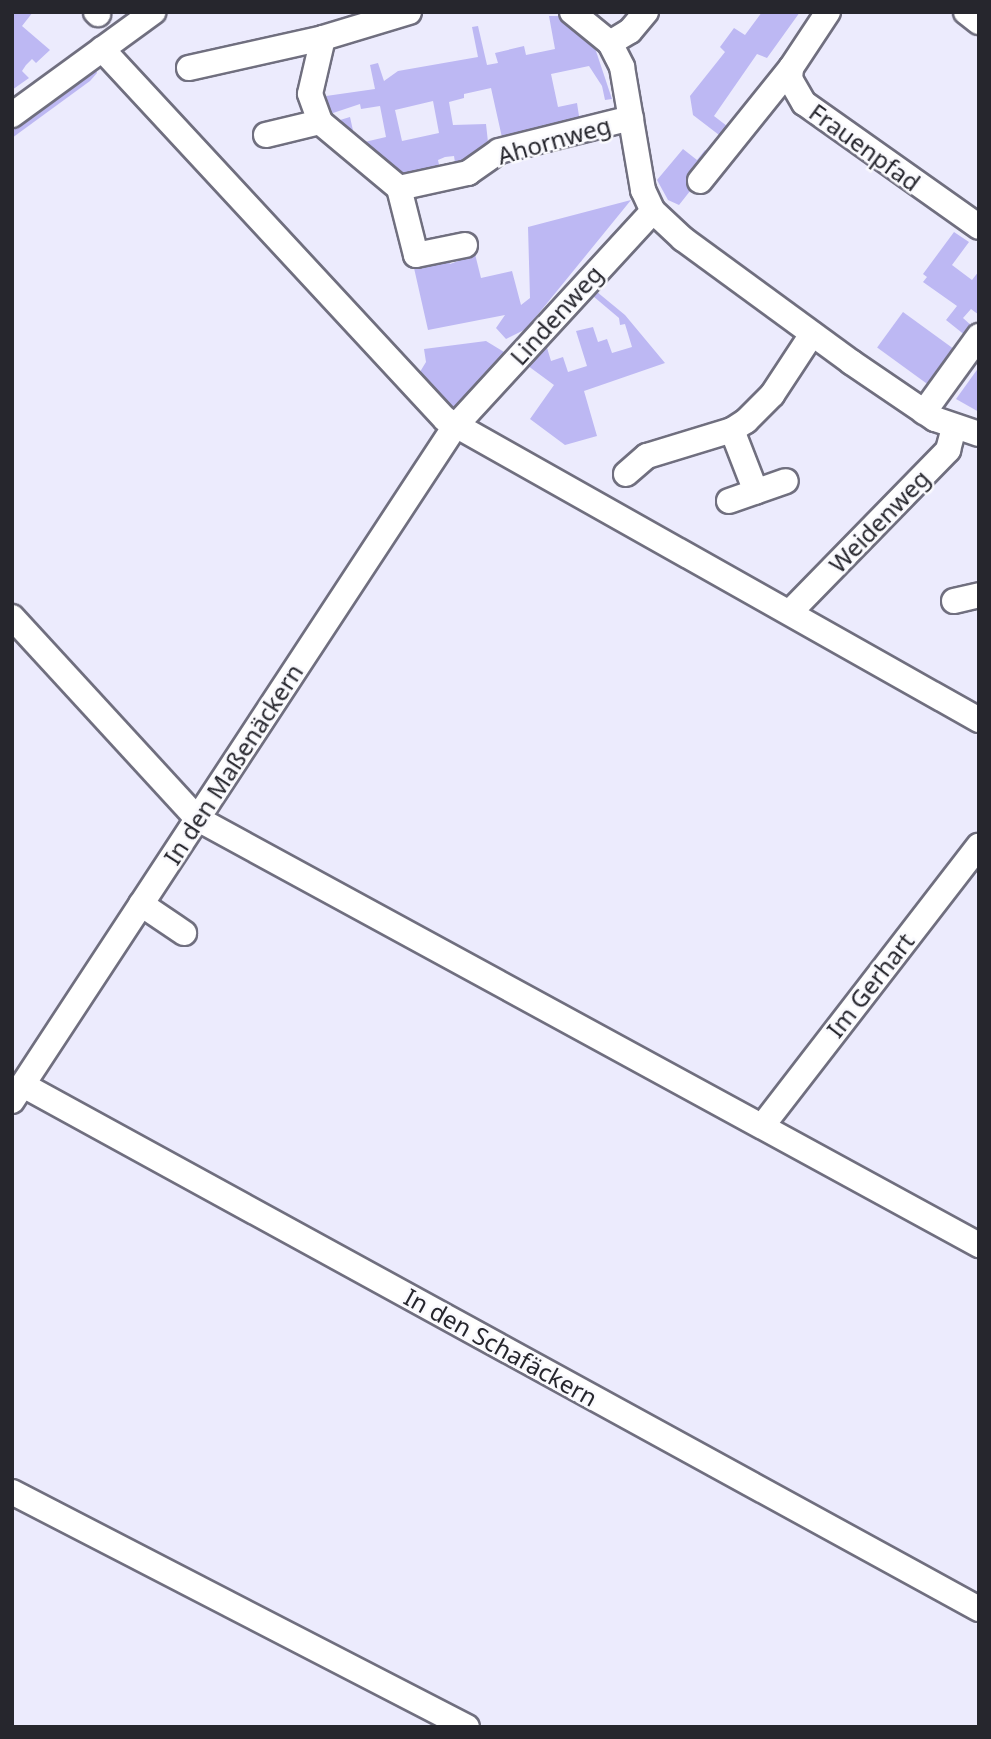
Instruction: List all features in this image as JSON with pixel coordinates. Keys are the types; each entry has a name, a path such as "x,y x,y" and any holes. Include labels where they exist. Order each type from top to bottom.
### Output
{"street":[{"path":"12,115 153,12"},
{"path":"189,68 323,38 410,12"},
{"path":"572,12 610,43 622,67 643,190 653,211 683,239 924,412 954,428 979,435"},
{"path":"610,43 630,31 646,12"},
{"path":"700,181 791,68 828,12"},
{"path":"966,12 979,22"},
{"path":"323,38 310,94 320,122 399,188 414,259 465,245"},
{"path":"102,49 457,424 979,720"},
{"name":"Frauenpfad","path":"791,68 795,89 814,114 979,227"},
{"name":"Ahornweg","path":"399,188 468,173 499,151 631,118"},
{"path":"266,135 320,122"},
{"name":"Lindenweg","path":"457,424 653,211"},
{"path":"626,474 648,456 732,430 772,395 812,334"},
{"path":"924,412 979,336"},
{"name":"In den Maßenäckern","path":"18,1093 457,424"},
{"name":"Weidenweg","path":"794,608 948,450 954,428"},
{"path":"732,430 756,492"},
{"path":"729,501 786,481"},
{"path":"954,601 979,595"},
{"path":"12,617 198,818 979,1245"},
{"name":"Im Gerhart","path":"763,1125 979,846"},
{"path":"141,904 184,933"},
{"name":"In den Schafäckern","path":"18,1093 979,1609"},
{"path":"12,1492 467,1727"}],"shaded area":[{"path":"33,12 22,26 50,50 36,63 32,59 26,65 22,71 29,78 12,90 12,13"},
{"path":"762,12 800,12 767,58 757,54 714,116 736,133 679,205 668,200 657,180 683,149 697,160 705,150 711,155 723,138 693,115 690,96 725,52 720,47 734,28 745,35"},
{"path":"549,16 560,16 595,48 612,99 605,100 602,86 589,66 551,74 558,107 577,103 579,116 598,113 600,121 503,142 491,88 464,94 464,98 449,102 453,125 486,124 489,151 456,169 454,156 445,157 438,160 441,174 403,183 330,123 350,117 356,144 386,137 380,106 361,109 360,104 330,114 326,96 375,89 370,65 378,63 384,81 398,71 478,57 472,27 478,26 487,65 498,63 495,53 524,46 526,55 555,49","holes":["433,101 439,133 402,141 395,110"]},
{"path":"95,67 97,73 90,81 12,138 12,127"},
{"path":"631,200 526,329 506,339 496,328 505,315 428,330 414,268 422,256 444,252 450,264 461,260 460,254 474,250 481,278 512,271 521,305 530,298 528,227"},
{"path":"954,232 969,242 952,265 972,280 979,271 979,315 971,309 963,318 973,327 966,336 946,320 957,306 923,282 927,277 923,274"},
{"path":"591,287 625,315 665,363 584,391 597,436 565,445 530,419 554,385 520,360 549,327 557,337 545,341 551,361 563,357 568,372 587,366 576,331 593,327 598,342 607,339 612,353 632,347 625,324 620,325 619,318 587,291"},
{"path":"903,312 958,352 932,388 877,348"},
{"path":"486,341 509,355 450,416 415,380 426,362 424,349"},
{"path":"979,367 979,412 956,399"}]}
